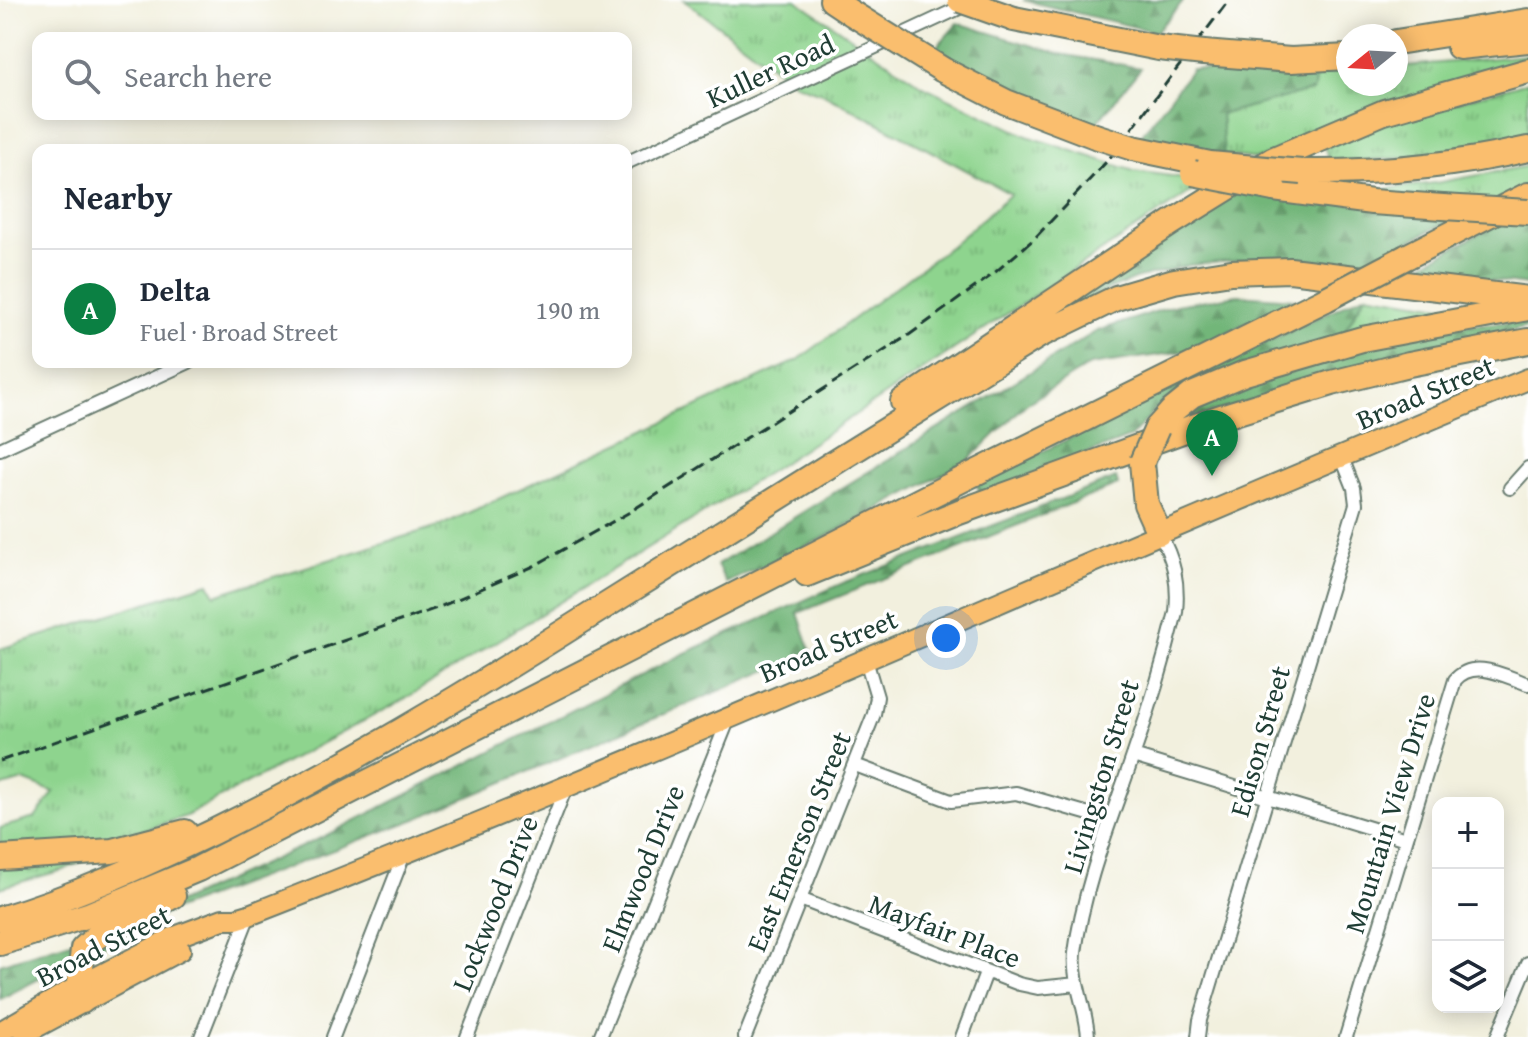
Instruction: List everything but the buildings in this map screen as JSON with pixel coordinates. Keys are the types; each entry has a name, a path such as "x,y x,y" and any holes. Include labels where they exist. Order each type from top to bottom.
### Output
{"highway":[{"path":"832,0 943,70 1006,102 1133,148 1274,189 1372,202 1528,212"},
{"path":"960,0 1014,19 1159,48 1291,60 1336,58"},
{"path":"1408,40 1528,21"},
{"path":"1408,53 1528,40"},
{"path":"1291,60 1336,52"},
{"path":"647,580 879,419 1241,177 1308,142 1384,112 1528,71"},
{"path":"1202,169 1302,172 1399,170 1460,163 1528,149"},
{"path":"0,943 137,896 198,869 1528,195"},
{"path":"0,919 115,877 292,792 445,705 1038,336 1088,310 1130,294 1203,275 1290,270 1528,299"},
{"path":"1159,533 1146,504 1142,462 1157,428 1181,404 1205,388 1258,368 1362,339 1528,308"},
{"path":"561,685 814,571 1107,456 1332,383 1409,364 1528,341"},
{"path":"0,858 85,855 133,847 190,830 292,792"},
{"path":"81,993 83,949 96,937 234,862 306,815"}],"main road":[{"name":"Broad Street","path":"0,1032 225,929 242,917 566,787 1528,379"},
{"name":"Broad Street","path":"22,1036 81,993"}],"street":[{"name":"Kuller Road","path":"632,160 977,0"},
{"path":"0,449 176,368"},
{"name":"Edison Street","path":"1198,1037 1200,1020 1356,504 1354,488 1342,458"},
{"path":"1510,488 1528,468"},
{"name":"Livingston Street","path":"1088,1037 1077,984 1075,954 1085,906 1110,820 1133,756 1176,612 1177,587 1173,563 1159,533"},
{"name":"East Emerson Street","path":"745,1037 855,765 877,697 866,660"},
{"name":"Mountain View Drive","path":"1346,1037 1455,680 1462,672 1479,668 1528,684"},
{"name":"Elmwood Drive","path":"600,1037 729,718"},
{"path":"1133,756 1406,839"},
{"path":"855,765 951,801 1016,793 1110,820"},
{"name":"Lockwood Drive","path":"467,1037 566,787"},
{"path":"333,1037 404,854"},
{"name":"Mayfair Place","path":"800,899 986,973 1038,988 1077,984"},
{"path":"201,1037 242,917"},
{"path":"1497,1037 1528,963"},
{"path":"962,1037 986,973"}],"green space":[{"path":"684,0 796,0 923,86 1027,136 1134,171 1207,181 769,472 403,700 186,816 113,840 113,848 63,870 0,888 0,828 35,818 54,792 23,780 0,787 0,649 209,583 215,595 442,525 798,360 952,245 1011,194 824,94 796,84"},
{"path":"1023,0 1184,0 1156,32"},
{"path":"958,23 1060,54 1141,68 1095,125 1034,102 932,52"},
{"path":"1528,55 1528,63 1257,159 1224,155 1221,114 1314,90 1315,74 1336,72 1336,96 1408,96 1408,66"},
{"path":"1192,69 1315,74 1314,90 1221,114 1224,155 1137,141"},
{"path":"1528,82 1528,138 1436,156 1330,162 1323,144 1368,127"},
{"path":"1528,166 1528,185 1491,204 1361,192 1436,183"},
{"path":"1232,190 1459,216 1362,265 1276,257 1190,265 1135,279 1055,312"},
{"path":"1528,208 1528,285 1411,270"},
{"path":"1366,294 1473,311 1340,339"},
{"path":"1366,294 1340,339 1203,381 1163,401 1131,437 981,494 976,484"},
{"path":"1238,295 1294,299 1193,350 1090,365 1026,404 968,461 825,537 726,583 717,565 1097,331 1176,305"},
{"path":"1528,321 1528,327 1434,349 1168,425 1246,381 1364,346 1467,325"},
{"path":"1116,478 1118,485 798,613 811,652 416,819 168,912 0,999 0,964 135,922 321,838 681,655 843,583"}],"railway":[{"path":"0,761 437,608 534,566 628,513 909,335 992,275 1034,239 1109,159 1229,0"}],"place":[{"name":"Delta","path":"1212,476"}]}
